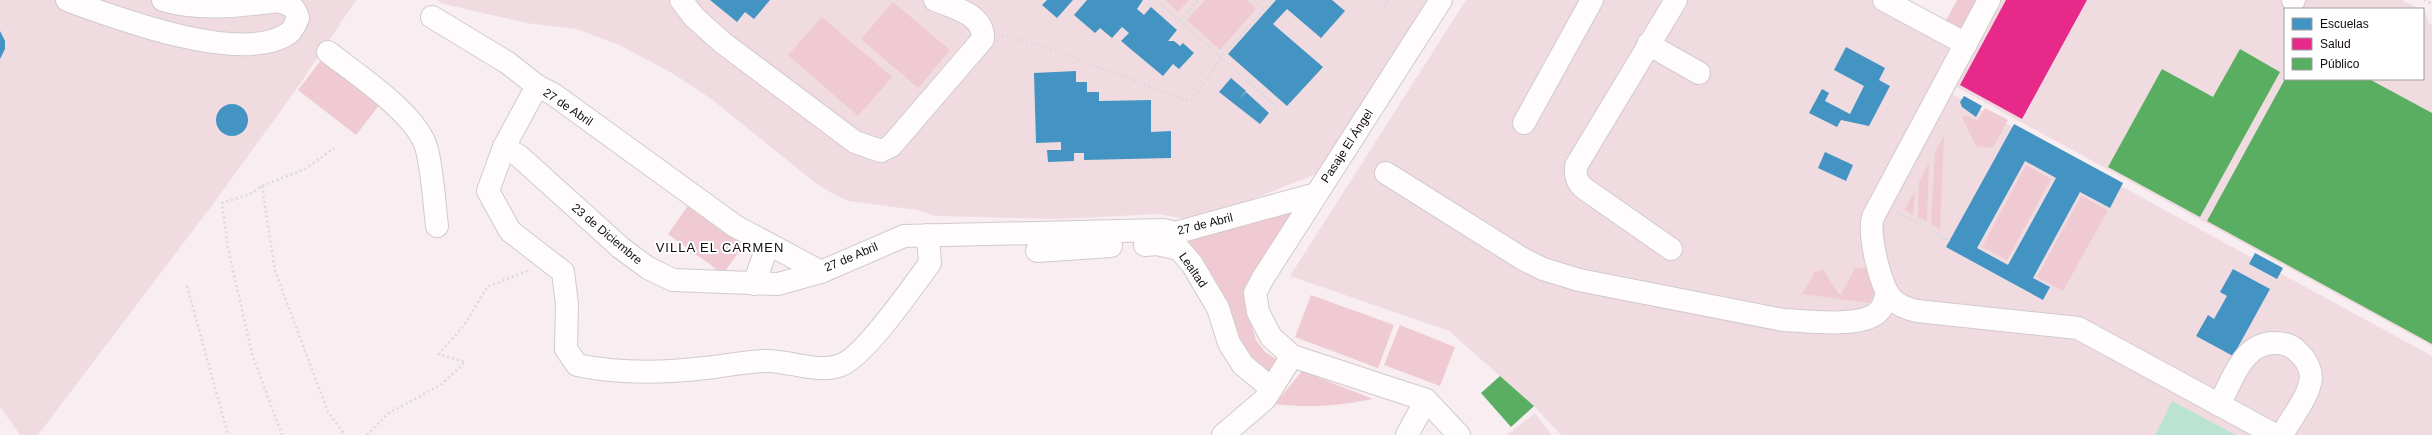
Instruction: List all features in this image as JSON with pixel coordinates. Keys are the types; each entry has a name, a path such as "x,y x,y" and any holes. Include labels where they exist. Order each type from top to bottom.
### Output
{"street":[{"path":"68,0 116,18 173,35 204,41 233,44 274,40 289,33 298,18 295,9 288,4 278,1 207,7 176,4 163,0"},
{"path":"681,0 694,17 724,43 855,142 881,151 891,146 979,46 983,39 983,30 973,16 935,0"},
{"name":"Pasaje El Ángel","path":"1292,356 1271,337 1262,324 1258,312 1255,293 1316,194 1441,0"},
{"path":"1524,123 1592,0"},
{"path":"1671,249 1585,190 1577,180 1575,173 1576,166 1648,44 1676,0"},
{"path":"1884,0 1966,44"},
{"path":"1990,0 1873,217 1871,236 1887,292 1898,304 1917,311 2078,328 2275,435"},
{"name":"27 de Abril","path":"432,17 508,63 537,86 553,94 735,226 821,272 904,236 1163,230 1175,233 1316,194"},
{"path":"1648,44 1700,73"},
{"path":"328,52 394,104 412,122 427,149 437,226"},
{"path":"537,86 504,147 488,191 510,231 563,272 567,304 566,349 577,365 606,372 637,372 704,368 766,361 821,369 842,365 861,351 903,300 930,263 928,235"},
{"name":"23 de Diciembre","path":"504,147 519,156 621,248 648,268 673,280 778,284 821,272"},
{"path":"1386,173 1523,259 1543,269 1579,280 1783,320 1812,322 1860,321 1869,318 1882,308 1887,292"},
{"path":"754,284 768,244"},
{"name":"Lealtad","path":"1037,251 1157,244 1179,249 1192,264 1218,308 1229,343 1243,365 1271,388"},
{"path":"2219,405 2244,358 2254,348 2271,343 2290,346 2304,358 2311,376 2307,390 2282,435"},
{"path":"1223,435 1265,399 1292,356 1426,400 1459,435"},
{"path":"1407,435 1426,400"}],"path":[{"path":"1156,0 1279,109"},
{"path":"1180,21 1199,0"},
{"path":"1254,0 1264,9"},
{"path":"983,30 1048,48 1185,100 1195,97 1220,58 1272,0"},
{"path":"1384,6 1389,0"},
{"path":"2424,0 2432,4"},
{"path":"282,435 252,354 228,248 222,203 250,194 262,186 305,169 334,148"},
{"path":"262,186 275,270 328,412 345,435"},
{"path":"1896,211 1949,240"},
{"path":"367,435 389,413 442,384 464,362 439,354 465,324 487,287 550,262"},
{"path":"187,286 228,435"}],"shaded area":[{"path":"0,0 356,0 300,84 216,200 38,435 20,435 0,407"},
{"path":"437,0 1429,0 1319,173 1230,208 1184,219 1159,214 1058,219 936,216 917,210 849,201 833,194 813,181 710,98 672,73 619,45 576,29 526,23 444,4"},
{"path":"1165,0 1189,0 1178,12"},
{"path":"1205,0 1247,0 1256,9 1220,50 1187,20"},
{"path":"1466,0 1877,0 1955,42 1934,84 2432,356 2432,435 1561,435 1534,406 1449,331 1290,276"},
{"path":"1957,0 1977,0 1961,29 1943,26"},
{"path":"2000,0 2402,0 2417,8 2284,8 2284,80 2424,80 2424,12 2429,23 2432,25 2432,346 1953,85"},
{"path":"893,2 950,50 918,88 861,39"},
{"path":"822,17 892,77 858,116 788,55"},
{"path":"322,59 380,104 356,135 298,90"},
{"path":"1985,108 2008,120 1993,148 1976,146 1962,117 1966,115 1977,121"},
{"path":"1944,136 1940,229 1931,224 1935,153"},
{"path":"1929,163 1927,222 1918,217 1919,182"},
{"path":"2026,165 2051,179 2007,260 1982,247"},
{"path":"1915,191 1913,215 1904,210"},
{"path":"2081,196 2108,210 2063,291 2037,277"},
{"path":"690,203 745,243 723,274 668,234"},
{"path":"1293,211 1246,284 1246,305 1256,340 1265,352 1281,362 1270,379 1251,361 1186,240"},
{"path":"1855,268 1869,268 1876,292 1869,303 1802,294 1815,272 1823,269 1838,293 1841,294"},
{"path":"1311,295 1394,325 1378,368 1295,337"},
{"path":"1400,325 1455,347 1440,386 1384,365"},
{"path":"1302,371 1373,399 1324,406 1275,404"},
{"path":"2172,401 2236,435 2155,435"},
{"path":"1535,413 1552,435 1507,435"}],"building: Escuelas":[{"path":"710,0 770,0 754,19 745,12 737,22"},
{"path":"1047,0 1073,0 1057,18 1042,5"},
{"path":"1087,0 1143,0 1137,9 1144,15 1151,7 1177,30 1168,41 1174,41 1180,46 1183,43 1194,53 1179,69 1173,64 1163,76 1121,41 1129,33 1122,27 1112,38 1100,28 1095,33 1074,15"},
{"path":"1276,0 1332,0 1345,11 1321,38 1287,9 1273,24 1323,67 1287,106 1228,54"},
{"path":"0,31 5,41 5,49 0,59"},
{"path":"1846,47 1885,68 1879,80 1890,86 1869,126 1841,120 1837,127 1809,113 1822,89 1829,93 1825,101 1850,114 1864,86 1834,70"},
{"path":"1076,71 1076,82 1087,82 1087,92 1099,92 1099,101 1151,100 1151,132 1171,131 1171,158 1084,160 1084,153 1074,153 1074,161 1048,162 1047,150 1061,150 1061,142 1036,143 1034,73"},
{"path":"1231,78 1246,91 1240,98 1246,92 1269,113 1260,124 1219,92"},
{"path":"1964,96 1982,106 1976,117 1962,107 1960,102"},
{"path":"229,104 235,104 245,111 248,120 247,126 241,133 235,136 229,136 219,129 216,123 216,117 223,107"},
{"path":"2014,124 2123,183 2110,208 2080,192 2033,278 2050,287 2043,300 1946,247","holes":["2025,161 2056,178 2008,265 1977,248"]},
{"path":"1825,152 1853,165 1846,181 1818,168"},
{"path":"2255,253 2283,268 2277,279 2249,264"},
{"path":"2233,269 2270,289 2233,356 2196,336 2208,315 2214,319 2227,296 2220,292"}],"building: Salud":[{"path":"2006,0 2087,0 2022,119 1960,85"}],"building: Público":[{"path":"2240,49 2280,72 2200,217 2108,167 2162,69 2213,97"},
{"path":"2284,80 2371,80 2432,113 2432,344 2207,221"},
{"path":"1500,376 1534,406 1511,427 1481,393"}],"district":[{"name":"VILLA EL CARMEN","path":"720,247"}]}
